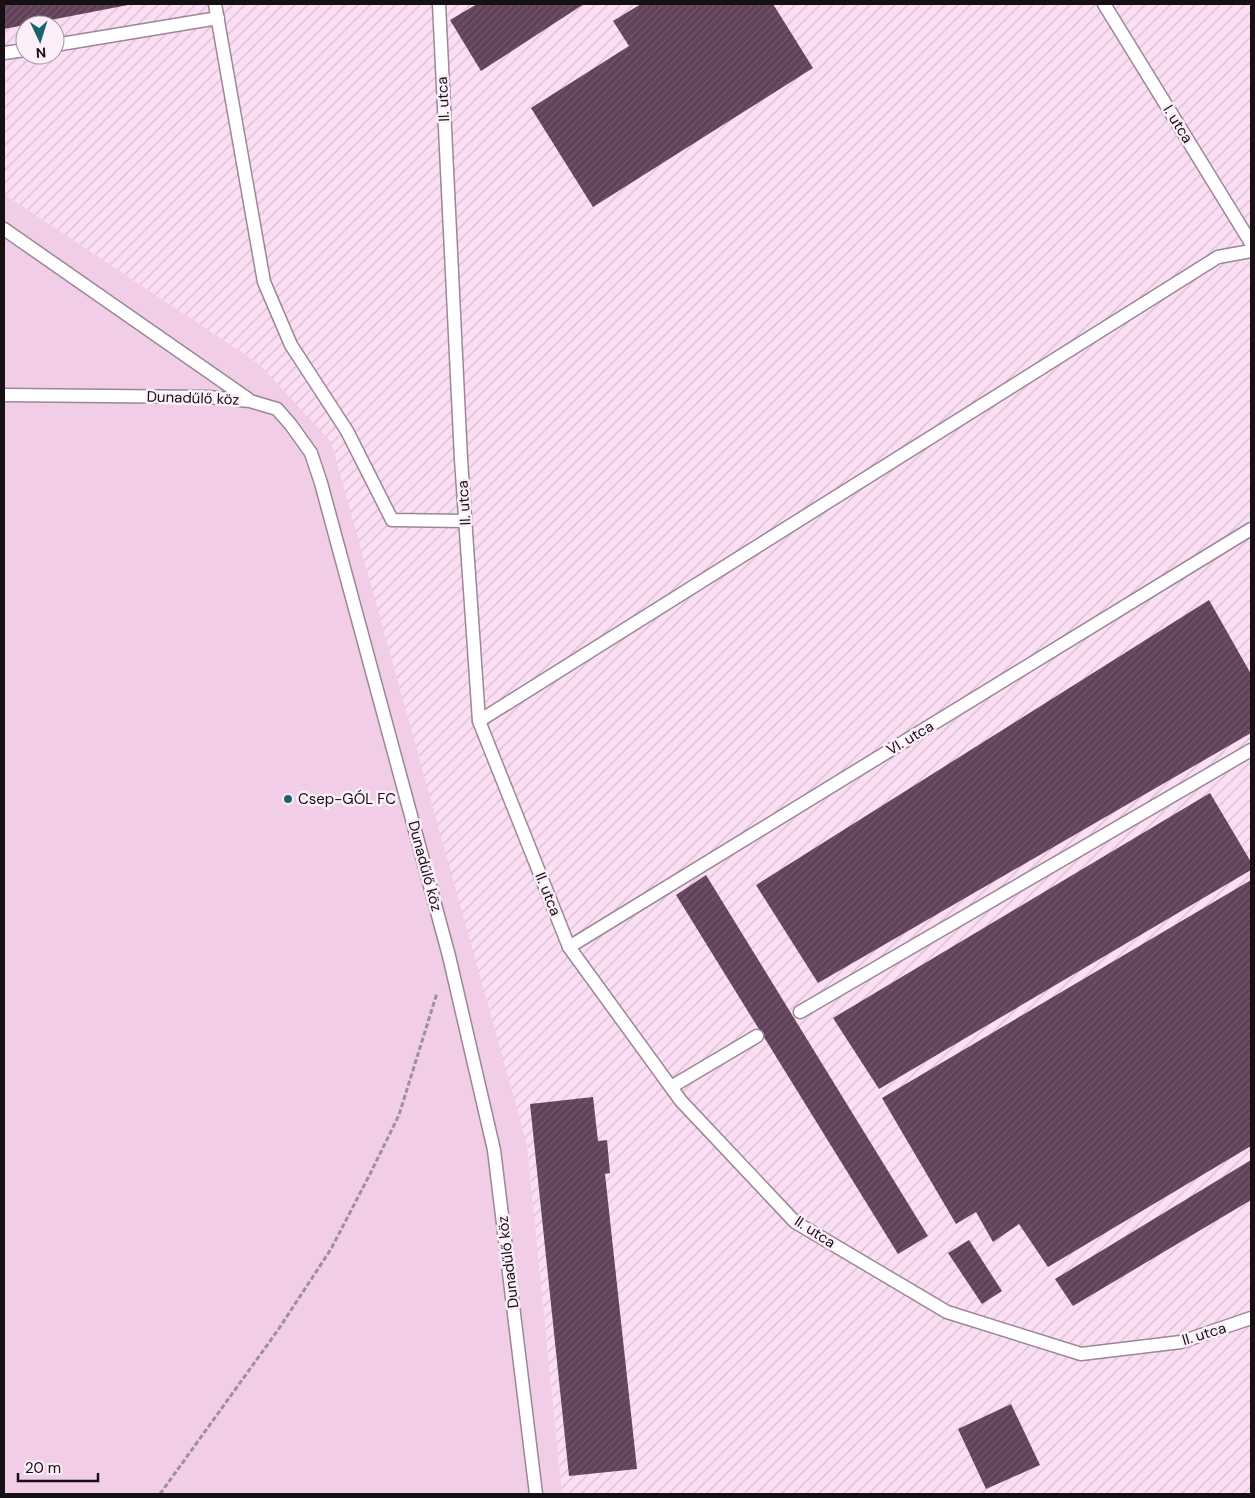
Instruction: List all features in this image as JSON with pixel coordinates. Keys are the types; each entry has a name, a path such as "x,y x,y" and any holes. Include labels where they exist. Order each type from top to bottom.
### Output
{"lane":[{"path":"215,4 264,282 291,345 347,431 392,520 465,521"},
{"name":"II. utca","path":"438,4 461,459 479,721 569,946 681,1101 795,1222 947,1312 1081,1354 1181,1342 1251,1318"},
{"name":"I. utca","path":"1104,4 1251,243"},
{"path":"65,43 218,18"},
{"path":"4,229 250,401"},
{"path":"479,721 1218,257 1251,251"},
{"name":"Dunadűlő köz","path":"4,395 208,397 250,401 277,409 311,453 322,483 449,956 494,1150 536,1494"},
{"name":"VI. utca","path":"569,946 1251,530"},
{"path":"800,1012 1251,750"},
{"path":"671,1087 757,1036"}],"path":[{"path":"160,1494 278,1330 331,1249 398,1115 438,989"}],"shaded area":[{"path":"4,4 1251,4 1251,1494 562,1494 527,1145 258,363 4,194"},
{"path":"4,194 258,363 331,442 527,1145 562,1494 4,1494"}],"building":[{"path":"4,4 128,4 65,17 65,15 15,15 15,27 4,29"},
{"path":"477,4 584,4 481,71 450,20"},
{"path":"641,4 773,4 813,68 593,207 531,108 629,46 613,21"},
{"path":"1209,600 1251,674 1251,733 818,983 756,885"},
{"path":"1210,793 1251,862 1251,870 879,1089 833,1018"},
{"path":"706,875 928,1236 898,1254 676,895"},
{"path":"1251,880 1251,1146 1048,1267 1019,1224 993,1242 976,1212 956,1224 882,1098"},
{"path":"593,1097 598,1141 607,1140 610,1173 605,1174 637,1469 569,1476 530,1104"},
{"path":"1251,1160 1251,1200 1073,1306 1055,1279"},
{"path":"969,1240 1002,1291 982,1304 948,1253"},
{"path":"1011,1404 1040,1465 986,1489 958,1429"}],"place":[{"name":"Csep-GÓL FC","path":"288,799"}]}
